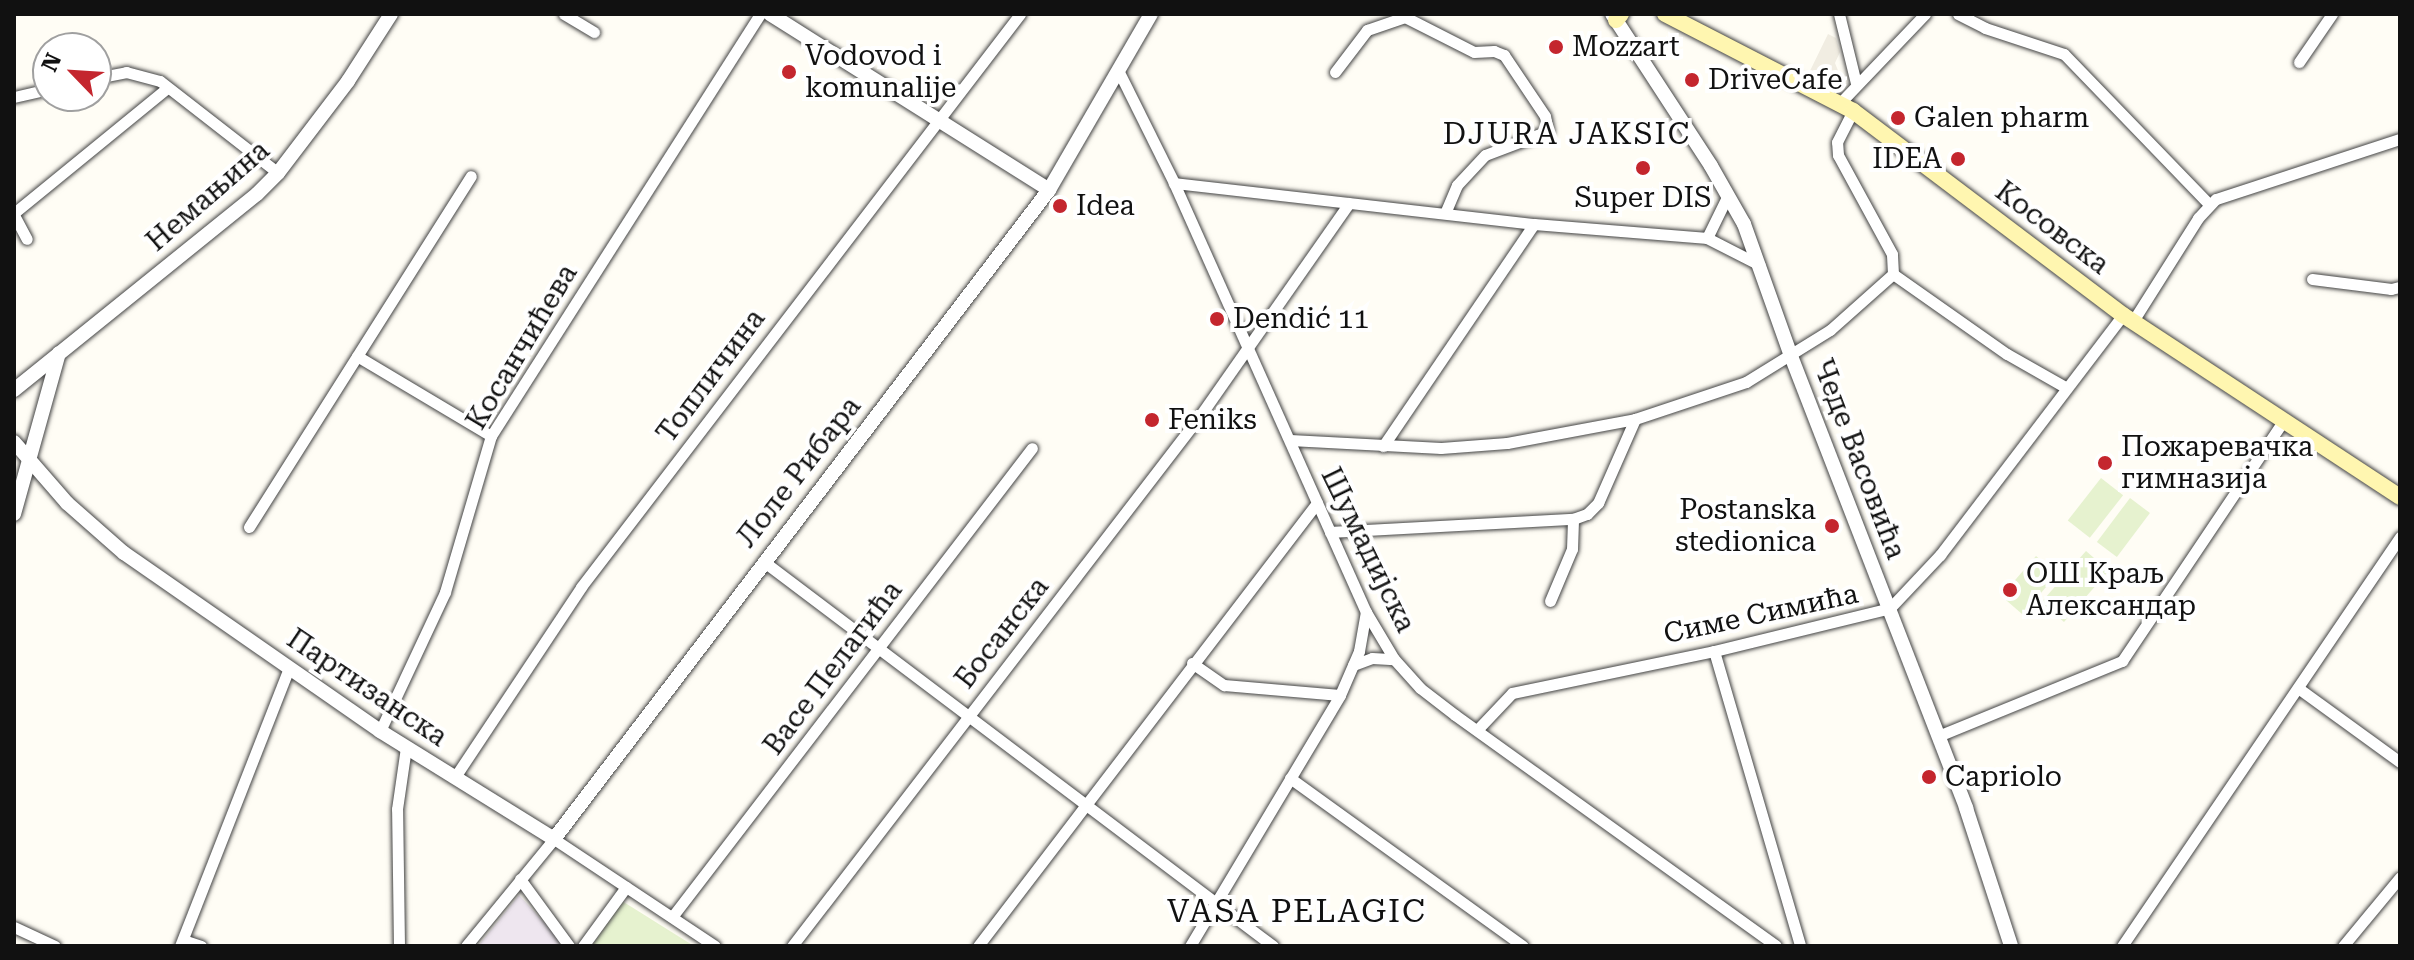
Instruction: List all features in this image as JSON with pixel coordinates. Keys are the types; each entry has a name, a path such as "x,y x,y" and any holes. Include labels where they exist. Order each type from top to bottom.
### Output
{"main road":[{"name":"Косовска","path":"1665,14 1846,107 2128,318 2400,497"}],"street":[{"name":"Немањина","path":"14,390 278,173 348,81 391,14"},
{"path":"564,14 594,32"},
{"name":"Косанчићева","path":"380,731 445,592 491,436 760,14"},
{"path":"770,14 1049,190"},
{"name":"Топличина","path":"455,777 581,587 936,119 1020,14"},
{"name":"Лоле Рибара","path":"466,946 554,839 763,561 1049,190 1151,14"},
{"path":"1839,14 1856,83"},
{"path":"1893,274 1892,254 1838,155 1837,142 1856,83 1925,14"},
{"path":"1958,14 1985,28 2064,54 2209,204 2400,139"},
{"path":"2299,62 2332,14"},
{"name":"Чеде Васовића","path":"1616,16 1728,195 1760,265 1791,356 1977,840 2011,946"},
{"path":"1335,72 1367,30 1405,17 1474,52 1494,51 1504,55 1545,116 1548,131 1485,155 1457,185 1445,213"},
{"name":"Шумадијска","path":"1118,70 1174,183 1366,612 1394,659 1420,688 1776,946"},
{"path":"112,76 136,73 160,81 278,173"},
{"path":"27,239 14,214 167,88"},
{"path":"249,527 471,176"},
{"path":"1174,183 1534,224 1707,238 1760,265"},
{"path":"1707,238 1728,195"},
{"name":"Босанска","path":"792,946 1249,349 1349,203"},
{"name":"Симе Симића","path":"1477,730 1512,693 1714,651 1890,608 1940,555 2065,387 2128,318 2209,204"},
{"path":"1383,446 1534,224"},
{"path":"1290,440 1441,448 1507,443 1635,419 1746,382 1830,330 1893,274"},
{"path":"1893,274 1964,326 2065,387"},
{"path":"2312,279 2397,290"},
{"path":"14,514 59,352"},
{"path":"357,356 491,436"},
{"path":"1330,532 1573,519 1587,514 1598,503 1635,419"},
{"path":"1938,736 2122,661 2284,420"},
{"name":"Партизанска","path":"14,442 67,503 124,553 380,731 554,839 715,946"},
{"name":"Васе Пелагића","path":"672,917 1032,448"},
{"path":"978,946 1317,503"},
{"path":"1550,601 1572,549 1573,519"},
{"path":"2122,946 2400,537"},
{"path":"763,561 1273,946"},
{"path":"1190,946 1340,695 1353,665 1366,612"},
{"path":"1714,651 1800,946"},
{"path":"1353,665 1372,658 1394,659"},
{"path":"1192,663 1224,685 1340,695"},
{"path":"201,946 182,943 289,668"},
{"path":"2298,688 2400,762"},
{"path":"399,946 397,809 406,747"},
{"path":"1290,778 1523,946"},
{"path":"2343,946 2400,877"},
{"path":"520,879 569,946"},
{"path":"583,946 626,887"},
{"path":"14,927 55,946"}],"shaded area":[{"path":"1828,34 1836,38 1840,52 1835,63 1841,78 1834,90 1807,77"},
{"path":"519,895 559,939 561,946 478,946"}],"green space":[{"path":"2101,478 2123,495 2090,538 2068,521"},
{"path":"2130,498 2150,513 2117,557 2097,542"},
{"path":"2086,551 2109,571 2064,622 2041,602"},
{"path":"2036,556 2057,574 2022,614 2001,596"},
{"path":"622,901 694,946 592,946"}],"place":[{"name":"Mozzart","path":"1556,47"},
{"name":"Vodovod i komunalije","path":"789,72"},
{"name":"DriveCafe","path":"1692,80"},
{"name":"Galen pharm","path":"1898,118"},
{"name":"IDEA","path":"1958,159"},
{"name":"Super DIS","path":"1643,168"},
{"name":"Idea","path":"1060,206"},
{"name":"Dendić 11","path":"1217,319"},
{"name":"Feniks","path":"1152,420"},
{"name":"Пожаревачка гимназија","path":"2105,463"},
{"name":"Postanska stedionica","path":"1832,526"},
{"name":"ОШ Краљ Александар","path":"2010,590"},
{"name":"Capriolo","path":"1929,777"}],"district":[{"name":"DJURA JAKSIC","path":"1567,134"},
{"name":"VASA PELAGIC","path":"1297,911"}]}
